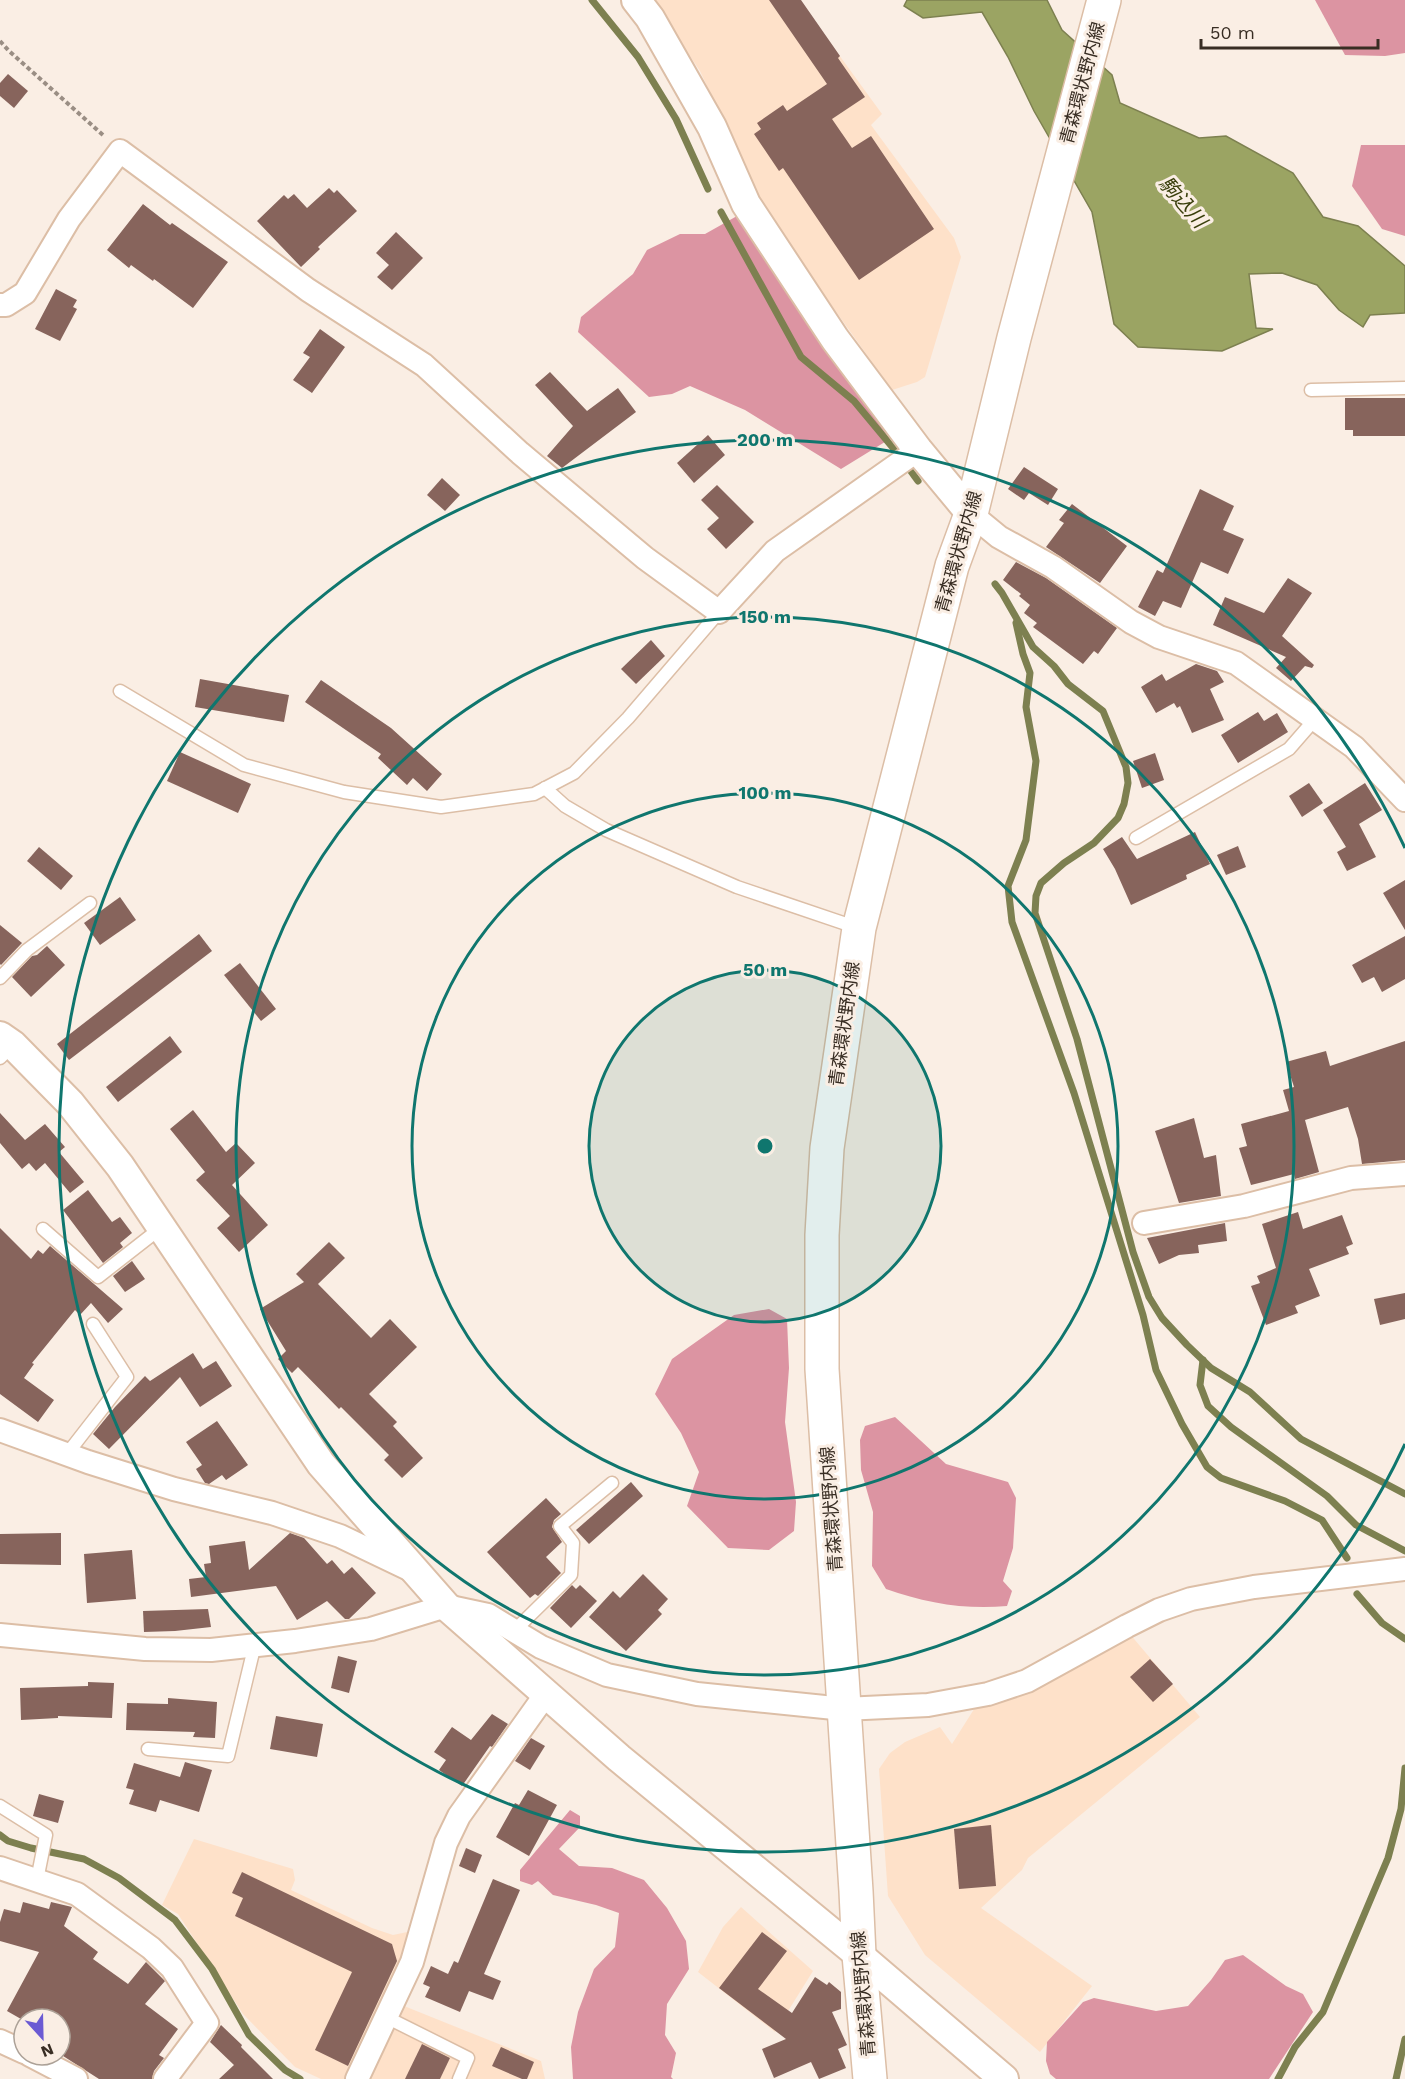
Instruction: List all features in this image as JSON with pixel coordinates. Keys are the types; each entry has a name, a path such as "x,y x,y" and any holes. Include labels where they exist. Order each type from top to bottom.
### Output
{"main road":[{"name":"青森環状野内線","path":"870,2079 859,1955 822,1369 822,1235 827,1148 859,928 952,566 971,514 1014,338 1104,1"}],"street":[{"path":"636,0 650,18 712,127 746,204 835,339 918,450 971,514 999,537 1053,567 1131,621 1159,637 1236,663 1354,747 1405,800"},
{"path":"0,304 6,305 25,293 69,219 120,151 308,290 424,364 520,453 645,558 719,612 775,551 918,450"},
{"path":"4,1046 70,1103 120,1166 321,1464 446,1606 619,1758 859,1955 1004,2079"},
{"path":"1144,1223 1244,1206 1351,1178 1405,1174"},
{"path":"0,1430 174,1489 272,1513 340,1536 418,1573"},
{"path":"0,1635 145,1649 211,1650 295,1641 370,1629 446,1606 488,1615 541,1647 608,1675 697,1694 844,1709 928,1705 988,1694 1027,1681 1159,1610 1191,1599 1254,1587 1405,1569"},
{"path":"357,2079 412,1962 446,1843 459,1816 546,1694"},
{"path":"0,1868 38,1873 77,1894 151,1948 172,1968 207,2024 165,2079"},
{"path":"53,2067 76,2079"}],"lane":[{"path":"1311,390 1405,388"},
{"path":"120,691 244,765 344,792 441,807 534,794 574,773 628,718 719,612"},
{"path":"1136,838 1289,749 1316,718"},
{"path":"545,788 566,806 606,830 737,887 859,928"},
{"path":"0,978 27,950 90,903"},
{"path":"42,1230 98,1277 162,1227"},
{"path":"67,1454 127,1377 93,1324"},
{"path":"514,1631 571,1575 573,1543 560,1526 612,1483"},
{"path":"148,1749 228,1756 255,1644"},
{"path":"0,1806 46,1834 38,1873"},
{"path":"386,2018 468,2058 459,2079"}],"path":[{"path":"0,41 120,151"}],"shaded area":[{"path":"652,0 799,0 882,114 871,125 954,238 961,257 925,377 892,390 779,232 759,197 700,71"},
{"path":"1315,0 1405,0 1405,53 1385,56 1345,55"},
{"path":"1361,145 1405,145 1405,236 1382,229 1352,186"},
{"path":"737,216 893,437 841,469 745,410 690,386 672,394 649,397 578,332 581,317 633,274 647,250 680,234 705,234"},
{"path":"769,1309 787,1319 789,1368 785,1422 796,1502 794,1531 769,1550 728,1548 687,1506 699,1472 681,1433 655,1394 672,1359 734,1315"},
{"path":"895,1417 946,1464 1008,1482 1016,1498 1013,1548 1003,1581 1012,1591 1007,1606 961,1606 931,1602 901,1594 886,1589 872,1566 873,1512 861,1470 860,1440 865,1426"},
{"path":"1129,1633 1200,1717 1028,1858 1022,1870 981,1908 1092,1986 1040,2052 925,1955 888,1896 879,1769 890,1753 905,1742 940,1727 952,1744 976,1706"},
{"path":"570,1810 580,1816 580,1827 559,1849 579,1866 612,1868 644,1880 667,1908 686,1941 689,1969 667,2004 665,2035 676,2053 671,2077 673,2079 573,2079 571,2047 578,2012 594,1969 615,1947 619,1913 553,1895 538,1881 532,1885 520,1881 520,1870"},
{"path":"194,1839 293,1869 295,1880 291,1890 372,1928 393,1935 412,1931 403,1968 349,2079 321,2079 295,2067 243,2014 178,1914 162,1905"},
{"path":"741,1907 813,1971 775,2032 698,1972 723,1927"},
{"path":"1243,1955 1286,1986 1303,1994 1313,2012 1269,2079 1056,2079 1050,2074 1046,2061 1047,2042 1083,2002 1094,1998 1156,2011 1188,2006 1225,1960"},
{"path":"399,2004 541,2061 545,2079 361,2079"}],"water":[{"name":"駒込川","path":"907,0 1047,0 1062,30 1112,75 1120,103 1199,138 1226,136 1293,173 1323,217 1358,226 1405,266 1405,313 1370,315 1363,327 1339,310 1317,285 1282,273 1249,274 1256,328 1273,329 1222,351 1138,347 1114,324 1092,212 1034,111 1008,57 982,12 923,18 904,6"}],"building":[{"path":"769,0 801,0 865,97 832,119 852,148 871,136 934,229 859,280 783,168 779,171 754,134 761,129 757,123 783,105 787,111 827,84"},
{"path":"8,74 28,91 14,108 0,96 0,83"},
{"path":"329,188 334,193 337,190 357,211 318,247 320,249 301,267 257,221 284,195 288,199 294,194 307,208"},
{"path":"143,204 170,225 172,223 228,262 193,308 154,279 153,281 131,265 129,268 107,250"},
{"path":"396,232 423,258 392,290 377,277 389,265 376,253"},
{"path":"56,289 77,300 73,307 77,309 60,341 35,329"},
{"path":"320,329 345,347 312,393 293,380 310,357 303,353"},
{"path":"550,372 587,411 618,388 636,412 562,468 547,456 573,426 535,385"},
{"path":"1345,398 1405,398 1405,436 1353,436 1353,430 1345,430"},
{"path":"708,435 725,455 694,483 677,463"},
{"path":"1024,467 1058,489 1048,505 1029,493 1024,500 1008,489"},
{"path":"442,478 460,495 445,511 427,495"},
{"path":"717,485 754,522 726,549 707,529 719,518 701,500"},
{"path":"1200,489 1234,506 1223,530 1244,539 1228,574 1201,562 1181,608 1163,601 1155,616 1138,607 1157,570 1163,573"},
{"path":"1072,504 1127,546 1100,583 1046,547 1064,523 1059,520"},
{"path":"1016,562 1046,578 1117,628 1098,654 1094,651 1083,664 1033,627 1037,623 1024,613 1030,605 1019,596 1021,594 1003,580"},
{"path":"1288,578 1312,593 1282,636 1314,665 1312,668 1305,666 1291,681 1276,668 1286,657 1213,625 1225,597 1264,613"},
{"path":"651,640 665,656 636,684 621,669"},
{"path":"1196,664 1217,671 1224,682 1210,689 1224,720 1192,733 1180,706 1177,708 1174,703 1156,713 1141,687 1162,674 1166,681"},
{"path":"200,679 289,695 284,722 195,707"},
{"path":"321,680 391,728 442,774 427,791 413,778 407,785 378,758 381,754 305,702"},
{"path":"1258,712 1264,721 1277,713 1288,732 1238,763 1221,735"},
{"path":"180,752 251,784 238,813 167,781"},
{"path":"1155,753 1164,780 1142,788 1133,761"},
{"path":"1309,783 1323,803 1302,817 1289,796"},
{"path":"1365,783 1382,810 1359,824 1376,857 1347,871 1337,852 1346,847 1323,810"},
{"path":"1195,832 1210,864 1186,875 1187,879 1131,905 1103,849 1122,837 1137,859"},
{"path":"1238,846 1246,867 1226,875 1217,855"},
{"path":"39,847 73,876 61,890 27,861"},
{"path":"1405,880 1405,930 1383,893"},
{"path":"120,897 136,920 100,945 84,923"},
{"path":"0,925 22,943 1,965 0,964"},
{"path":"199,934 212,951 69,1060 57,1044"},
{"path":"1405,936 1405,979 1382,992 1374,977 1362,983 1352,965"},
{"path":"47,946 65,965 31,997 12,977 32,956 37,955"},
{"path":"240,963 276,1009 261,1021 224,975"},
{"path":"170,1036 182,1052 118,1102 106,1087"},
{"path":"1405,1041 1405,1160 1362,1164 1358,1139 1348,1107 1305,1120 1319,1172 1295,1179 1294,1174 1251,1185 1239,1148 1247,1146 1241,1124 1289,1111 1283,1090 1294,1087 1286,1062 1326,1051 1330,1066"},
{"path":"193,1110 226,1152 236,1143 255,1163 232,1185 268,1225 239,1252 217,1228 230,1216 196,1180 205,1172 170,1129"},
{"path":"0,1113 25,1140 45,1124 65,1147 59,1152 84,1182 70,1193 45,1163 36,1171 29,1163 22,1169 0,1143"},
{"path":"1194,1118 1204,1158 1216,1155 1221,1196 1179,1203 1155,1131"},
{"path":"88,1190 112,1222 120,1217 132,1233 120,1243 123,1247 103,1263 63,1210"},
{"path":"1298,1212 1303,1229 1342,1215 1353,1244 1346,1247 1349,1254 1309,1269 1320,1296 1295,1306 1298,1313 1266,1325 1251,1286 1260,1283 1257,1276 1276,1268 1262,1224"},
{"path":"1225,1223 1227,1241 1198,1245 1199,1253 1179,1255 1159,1264 1147,1238"},
{"path":"0,1228 31,1259 38,1250 43,1254 50,1246 123,1309 108,1323 91,1303 80,1315 75,1310 32,1363 34,1364 24,1378 54,1400 38,1422 0,1394"},
{"path":"329,1242 345,1258 318,1284 371,1338 390,1319 417,1347 369,1394 397,1422 393,1426 423,1458 402,1478 384,1460 389,1455 341,1407 339,1409 298,1367 292,1373 278,1359 286,1351 260,1309 304,1282 296,1274"},
{"path":"132,1261 145,1279 125,1292 113,1276"},
{"path":"1405,1293 1405,1319 1380,1325 1374,1299"},
{"path":"193,1353 203,1369 216,1361 232,1386 200,1407 180,1377 109,1449 93,1434 145,1376 150,1381"},
{"path":"217,1421 248,1465 226,1480 222,1475 209,1484 205,1483 196,1469 202,1465 186,1442"},
{"path":"631,1482 643,1496 589,1544 576,1530"},
{"path":"546,1498 561,1514 554,1520 552,1527 562,1542 546,1557 561,1573 538,1596 535,1594 530,1598 487,1552"},
{"path":"61,1533 61,1565 0,1564 0,1534"},
{"path":"290,1533 304,1538 327,1564 332,1560 344,1574 352,1567 376,1593 349,1619 345,1619 327,1601 297,1620 276,1586 191,1597 189,1579 206,1577 204,1564 211,1563 209,1546 245,1541 249,1570"},
{"path":"132,1550 136,1599 87,1603 84,1554"},
{"path":"643,1574 668,1599 658,1610 662,1614 626,1651 589,1617 613,1591 620,1598"},
{"path":"572,1585 576,1589 580,1585 597,1601 571,1628 550,1608"},
{"path":"208,1609 211,1627 144,1632 143,1611"},
{"path":"338,1656 357,1661 349,1693 331,1688"},
{"path":"1150,1659 1173,1684 1153,1702 1130,1677"},
{"path":"88,1682 114,1683 112,1718 58,1716 58,1718 21,1720 20,1688 88,1686"},
{"path":"168,1698 217,1702 215,1738 193,1737 195,1732 126,1730 127,1703 168,1704"},
{"path":"492,1714 508,1724 462,1786 439,1770 446,1760 434,1752 452,1727 471,1740"},
{"path":"276,1716 323,1724 317,1757 270,1749"},
{"path":"531,1738 545,1746 530,1770 515,1761"},
{"path":"185,1762 212,1770 199,1812 160,1800 156,1812 129,1804 134,1790 126,1788 134,1763 180,1777"},
{"path":"528,1790 557,1805 529,1856 496,1837 515,1803 519,1805"},
{"path":"39,1794 64,1801 58,1823 33,1816"},
{"path":"991,1825 996,1886 959,1889 954,1829"},
{"path":"466,1848 482,1855 475,1873 459,1866"},
{"path":"242,1872 392,1944 397,1961 348,2066 315,2050 352,1972 235,1916 243,1898 232,1893"},
{"path":"493,1879 520,1890 484,1974 501,1981 493,2000 469,1991 460,2012 425,1997 430,1987 423,1984 431,1966 448,1974 454,1961 458,1963"},
{"path":"23,1902 49,1909 51,1902 72,1907 64,1926 98,1952 93,1959 128,1984 146,1962 165,1981 145,2004 178,2029 159,2055 164,2058 154,2071 152,2079 99,2079 72,2062 72,2007 12,2007 12,2014 7,2011 39,1952 0,1941 0,1922 4,1909 20,1913"},
{"path":"762,1932 787,1951 758,1989 792,2013 815,1977 827,1985 829,1982 841,1992 841,2009 832,2012 847,2045 838,2049 846,2068 819,2079 811,2062 774,2078 762,2049 786,2039 719,1988"},
{"path":"221,2025 273,2079 219,2079 234,2065 210,2042"},
{"path":"422,2044 450,2058 440,2079 405,2079"},
{"path":"501,2047 534,2062 527,2079 492,2066"}],"waterway":[{"path":"592,0 638,57 676,119 708,189"},
{"path":"721,212 801,357 854,401 894,449"},
{"path":"910,470 918,481"},
{"path":"995,584 1033,647 1054,666 1068,684 1103,711 1126,767 1128,783 1124,804 1118,818 1094,843 1064,863 1041,883 1036,896 1035,913 1077,1039 1133,1252 1149,1297 1162,1318 1211,1368 1250,1392 1301,1439 1405,1494"},
{"path":"1016,623 1030,673 1026,707 1036,761 1026,840 1008,886 1012,922 1074,1093 1143,1315 1156,1370 1182,1424 1207,1467 1221,1478 1285,1501 1322,1520 1347,1558"},
{"path":"1203,1360 1200,1385 1208,1406 1231,1427 1327,1496 1356,1525 1405,1551"},
{"path":"1357,1594 1382,1623 1405,1639"},
{"path":"1278,2079 1295,2047 1323,2012 1388,1858 1401,1809 1405,1768"},
{"path":"0,1835 8,1841 31,1848 84,1859 119,1878 175,1920 212,1969 249,2035 285,2070 300,2079"},
{"path":"1396,2079 1405,2039"}]}
